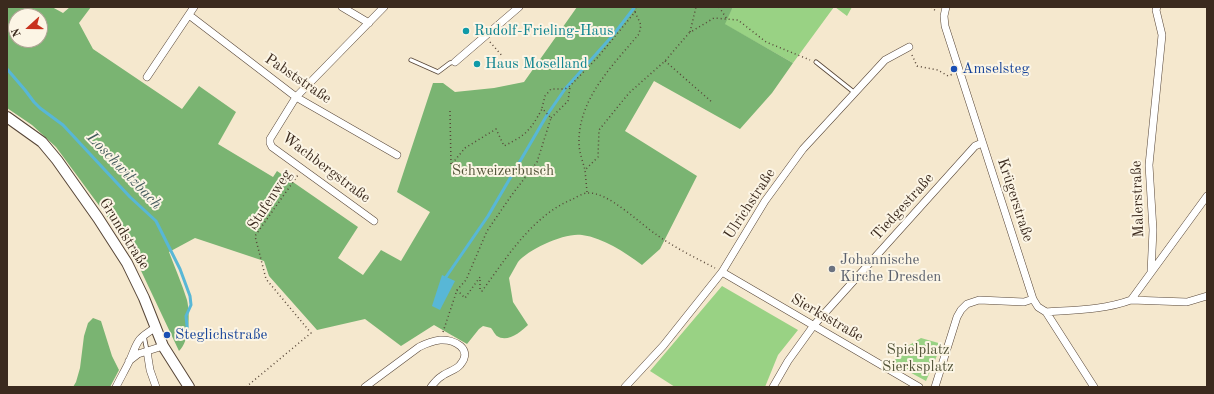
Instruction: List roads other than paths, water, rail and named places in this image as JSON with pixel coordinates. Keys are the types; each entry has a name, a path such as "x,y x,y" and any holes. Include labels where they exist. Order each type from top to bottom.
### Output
{"main road":[{"name":"Grundstraße","path":"7,117 42,142 57,160 98,218 127,263 144,298 163,346 189,387"}],"street":[{"path":"147,77 194,7"},
{"path":"342,7 369,23"},
{"name":"Wachbergstraße","path":"374,221 272,147 270,139 296,97 384,7"},
{"path":"455,62 519,7"},
{"name":"Krügerstraße","path":"946,7 944,16 945,26 1033,299 1038,307 1046,312 1094,387"},
{"name":"Malerstraße","path":"1151,272 1153,230 1149,165 1162,35 1155,8"},
{"name":"Pabststraße","path":"189,15 296,97 397,155"},
{"name":"Ulrichstraße","path":"625,387 663,346 722,272 765,200 803,149 885,60 909,48"},
{"name":"Tiedgestraße","path":"773,387 788,361 814,325 975,146 982,143"},
{"path":"1131,300 1207,196"},
{"name":"Sierksstraße","path":"722,272 919,387"},
{"path":"1046,312 1103,307 1131,300 1187,302 1207,296"},
{"path":"935,387 957,317 967,304 980,300 1024,302 1033,299"},
{"path":"116,387 129,361 135,344 144,335 155,328"},
{"path":"365,387 426,343 440,340 448,340 458,343 464,352 464,358 460,366 440,377 431,387"},
{"path":"129,361 138,354 163,346"},
{"path":"147,351 150,370 156,387"}],"lane":[{"path":"411,60 438,72 450,63 455,62"},
{"path":"816,62 855,93"},
{"path":"144,335 147,351"}],"water":[{"path":"442,275 455,281 440,310 432,306"}],"waterway":[{"path":"446,277 488,216 547,115 565,89 614,34 634,8"},
{"name":"Loschwitzbach","path":"7,69 34,102 63,125 130,197 156,221 180,269 190,296 191,305 186,316 188,335"}],"place":[{"name":"Rudolf-Frieling-Haus","path":"466,31"},
{"name":"Haus Moselland","path":"477,64"},
{"name":"Amselsteg","path":"954,69"},
{"name":"Johannische Kirche Dresden","path":"832,269"},
{"name":"Steglichstraße","path":"167,335"}],"park label":[{"name":"Schweizerbusch","path":"503,171"},
{"name":"Spielplatz Sierksplatz","path":"918,358"}]}
